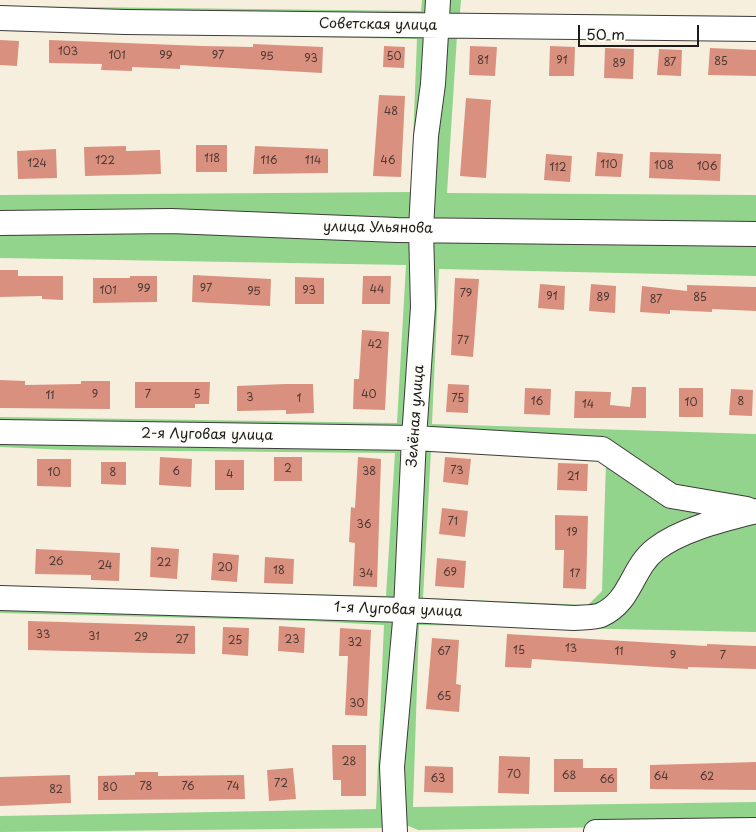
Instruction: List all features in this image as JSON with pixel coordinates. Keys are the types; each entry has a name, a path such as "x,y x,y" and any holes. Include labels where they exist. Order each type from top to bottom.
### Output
{"street":[{"name":"Зелёная улица","path":"395,832 392,767 406,610 414,438 423,306 422,229 426,136 433,84 438,0"},
{"name":"Советская улица","path":"0,18 756,29"},
{"name":"улица Ульянова","path":"0,223 171,221 295,227 756,234"},
{"name":"2-я Луговая улица","path":"0,432 414,438"},
{"name":"1-я Луговая улица","path":"414,438 602,449 671,496 756,511"},
{"name":"1-я Луговая улица","path":"0,598 406,610 574,618 600,615 623,598 630,589 639,567 657,548 670,540 707,525 756,511"},
{"path":"596,832 756,830"}],"green space":[{"path":"422,0 430,0 428,21 0,12 0,6 421,11"},
{"path":"443,0 461,0 460,13 756,16 756,24 441,20"},
{"path":"0,24 430,30 414,219 0,217 0,195 411,192 417,39 0,31"},
{"path":"441,30 457,36 447,193 756,195 756,228 434,223 431,138"},
{"path":"0,230 415,236 408,434 0,427 0,417 397,423 406,265 0,258"},
{"path":"428,238 756,242 756,276 439,269 432,424 756,434 756,505 674,493 603,446 420,435"},
{"path":"0,437 409,442 401,599 0,587 386,596 395,453 67,450 0,447"},
{"path":"420,442 601,453 713,516 604,606 418,606","holes":["431,451 606,461 602,591 588,605 423,598"]},
{"path":"756,518 756,632 419,625 413,807 756,802 756,825 418,830 406,825 400,809 411,621 584,624 677,544"},
{"path":"0,604 397,614 386,828 0,832 0,816 376,809 384,625 310,621 0,613"}],"building":[{"path":"0,40 19,41 17,66 0,65"},
{"path":"49,40 202,46 253,47 253,44 323,47 322,73 180,65 180,69 132,67 132,71 101,70 102,64 49,63"},
{"path":"384,46 405,47 404,68 383,67"},
{"path":"470,46 497,47 495,76 469,75"},
{"path":"550,46 575,47 574,76 549,76"},
{"path":"605,48 634,49 633,79 604,78"},
{"path":"710,48 756,50 756,76 708,75"},
{"path":"659,49 682,50 681,76 657,75"},
{"path":"379,95 405,96 401,177 373,176"},
{"path":"466,98 491,100 486,178 460,176"},
{"path":"196,145 227,145 227,172 196,172"},
{"path":"126,146 126,151 160,150 161,174 85,176 84,147"},
{"path":"255,146 328,149 328,173 253,174"},
{"path":"56,149 57,178 18,179 17,151"},
{"path":"597,152 623,154 621,177 595,176"},
{"path":"650,152 721,154 720,181 649,178"},
{"path":"546,154 572,156 570,182 544,180"},
{"path":"0,270 18,270 18,276 63,276 63,300 42,299 42,296 0,297"},
{"path":"193,275 271,279 270,306 192,302"},
{"path":"130,276 157,276 157,302 93,303 93,278 130,278"},
{"path":"363,276 391,276 390,304 362,304"},
{"path":"295,277 324,278 324,304 295,304"},
{"path":"455,278 479,279 473,357 451,355"},
{"path":"540,284 565,286 564,310 538,308"},
{"path":"591,284 616,286 615,313 589,311"},
{"path":"687,285 756,287 756,311 712,309 712,312 670,310 670,314 640,312 642,286 687,291"},
{"path":"362,330 389,332 385,410 353,409 354,379 359,379"},
{"path":"0,380 25,381 25,385 81,384 81,381 110,381 110,409 0,408"},
{"path":"135,382 210,382 209,404 195,404 195,408 135,408"},
{"path":"313,384 314,413 286,414 286,410 237,411 237,386"},
{"path":"448,384 469,385 468,413 446,412"},
{"path":"632,387 646,387 646,418 574,418 575,391 611,392 610,405 630,407"},
{"path":"525,388 551,389 550,415 524,414"},
{"path":"679,388 703,388 703,417 679,417"},
{"path":"731,389 753,390 752,416 729,415"},
{"path":"160,457 192,459 191,487 159,485"},
{"path":"274,457 302,457 302,481 274,481"},
{"path":"358,457 381,459 377,587 353,586 355,543 349,542 351,507 355,508"},
{"path":"445,457 471,459 468,485 443,482"},
{"path":"37,459 71,459 71,487 37,486"},
{"path":"215,460 244,460 244,490 215,490"},
{"path":"101,462 126,462 126,485 101,484"},
{"path":"558,463 588,464 587,491 557,490"},
{"path":"442,508 468,511 465,537 439,534"},
{"path":"555,515 588,516 586,589 563,588 564,550 555,550"},
{"path":"151,547 179,549 177,579 150,577"},
{"path":"36,549 120,553 119,581 91,580 91,575 35,574"},
{"path":"213,553 239,555 237,582 211,580"},
{"path":"265,557 294,559 293,584 264,583"},
{"path":"437,558 466,561 464,588 435,586"},
{"path":"28,621 195,626 195,654 28,650"},
{"path":"279,626 305,628 304,653 278,651"},
{"path":"223,627 249,628 248,656 222,654"},
{"path":"340,628 371,630 367,716 345,715 348,656 339,656"},
{"path":"507,634 707,646 707,644 756,646 756,669 688,667 688,669 532,659 531,668 505,667"},
{"path":"432,638 459,640 456,684 461,685 459,712 426,709"},
{"path":"332,745 366,745 366,796 341,796 341,780 333,780"},
{"path":"499,756 530,757 529,794 498,793"},
{"path":"554,759 583,759 583,768 617,768 617,792 554,792"},
{"path":"756,762 756,790 650,789 650,765"},
{"path":"425,766 453,767 453,793 424,792"},
{"path":"293,768 296,799 269,801 267,770"},
{"path":"135,772 158,772 158,776 244,775 245,799 98,800 98,776 135,775"},
{"path":"70,775 71,803 0,806 0,777"}]}
